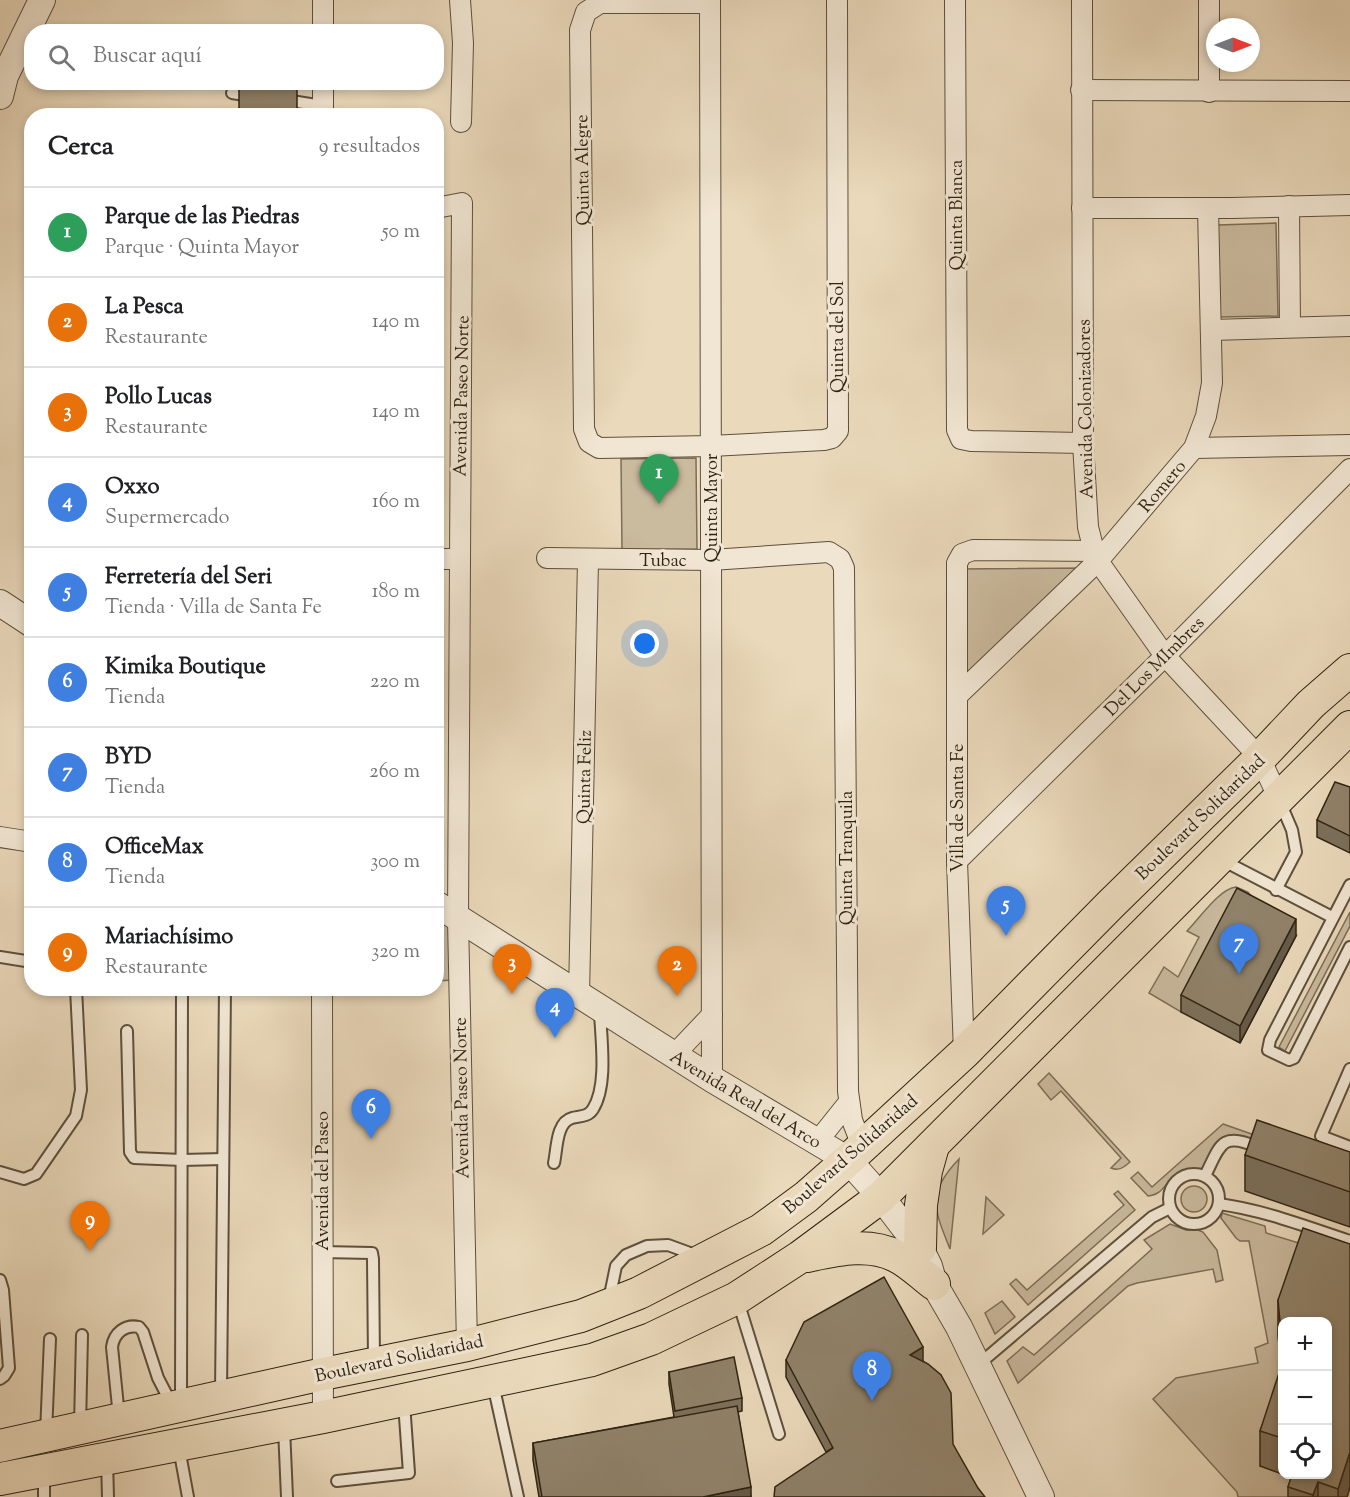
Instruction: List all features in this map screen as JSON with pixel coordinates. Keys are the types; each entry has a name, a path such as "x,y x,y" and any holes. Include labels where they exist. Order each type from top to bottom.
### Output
{"main road":[{"name":"Boulevard Solidaridad","path":"0,1446 322,1374 467,1345 581,1316 639,1293 761,1230 806,1197 964,1053 1311,705 1350,670"},
{"path":"0,1479 44,1484 107,1457 323,1417 592,1360 651,1339 737,1298 800,1257 881,1197 1350,727"},
{"path":"920,1248 921,1205 926,1170 934,1145"},
{"path":"800,1257 847,1248 871,1248 896,1255 934,1284"}],"street":[{"path":"30,24 42,0"},
{"path":"323,0 323,24"},
{"path":"460,0 463,43 461,122"},
{"name":"Quinta del Sol","path":"599,448 711,446 824,440 832,438 837,431 837,0"},
{"name":"Quinta Blanca","path":"955,0 957,430 962,438 971,441 1083,442"},
{"name":"Avenida Colonizadores","path":"1082,0 1083,442 1088,527 1096,556 1165,657 1260,758 1278,797"},
{"path":"1209,0 1209,92"},
{"name":"Quinta Mayor","path":"710,2 712,1078"},
{"name":"Quinta Alegre","path":"599,448 589,442 584,429 580,30 586,12 600,3 710,2"},
{"path":"0,96 5,76 24,37"},
{"path":"323,90 323,108"},
{"path":"1081,90 1350,91"},
{"name":"Avenida Paseo Norte","path":"444,206 462,203 458,919 467,1345"},
{"path":"1082,208 1350,205"},
{"path":"1289,206 1290,327"},
{"name":"Romero","path":"957,696 1096,556 1194,448 1206,416 1212,383 1208,208"},
{"path":"1212,330 1350,326"},
{"path":"1194,448 1350,445"},
{"name":"Del Los MImbres","path":"957,861 1165,657 1350,469"},
{"name":"Villa de Santa Fe","path":"964,1053 957,861 957,562 962,554 973,550 1096,556"},
{"name":"Tubac","path":"546,558 711,560 830,552 840,559 844,568"},
{"path":"444,559 459,559"},
{"name":"Quinta Feliz","path":"588,560 590,1002"},
{"name":"Quinta Tranquila","path":"844,568 849,1102 855,1153"},
{"path":"0,603 24,619"},
{"path":"0,837 24,841"},
{"name":"Avenida Real del Arco","path":"444,909 817,1142 855,1153 881,1197 920,1248 934,1284 958,1327 1041,1497"},
{"name":"Avenida del Paseo","path":"322,996 323,1417"},
{"path":"674,1054 712,1015"},
{"path":"817,1142 849,1102"}],"lane":[{"path":"232,93 272,98 311,108"},
{"path":"1276,890 1296,852 1292,830 1278,797"},
{"path":"1219,858 1276,890 1332,917"},
{"path":"1350,885 1270,1040 1268,1050 1289,1060 1294,1058 1350,947"},
{"path":"0,957 24,961"},
{"path":"0,1172 24,1179 36,1174 76,1116 81,1090 76,996"},
{"path":"177,1407 182,1160 182,996"},
{"path":"221,1397 225,996"},
{"path":"554,1163 561,1128 570,1118 583,1117 592,1111 602,1084 590,1002"},
{"path":"127,1031 130,1152 134,1158 223,1159"},
{"path":"1350,1069 1321,1136 1350,1147"},
{"path":"1205,1176 1218,1151 1228,1141 1235,1139 1257,1147"},
{"path":"1192,1173 1205,1176 1218,1190 1218,1204 1213,1215 1198,1224 1181,1221 1170,1208 1171,1187 1177,1180 1192,1173"},
{"path":"1218,1204 1237,1206 1350,1241"},
{"path":"977,1366 1152,1217 1170,1208"},
{"path":"322,1252 372,1253 374,1364"},
{"path":"0,1280 3,1290 9,1368 0,1379"},
{"path":"737,1298 779,1434"},
{"path":"119,1420 112,1347 118,1332 131,1326 139,1327 143,1332 158,1378 177,1407"},
{"path":"80,1429 82,1335"},
{"path":"46,1436 50,1339"},
{"path":"492,1381 518,1497"},
{"path":"337,1481 408,1473 404,1400"},
{"path":"283,1425 287,1497"},
{"path":"179,1444 188,1497"},
{"path":"107,1457 108,1497"}],"shaded area":[{"path":"1276,223 1278,316 1220,317 1218,225"},
{"path":"696,458 697,549 622,550 621,459"},
{"path":"1089,568 958,693 959,569"},
{"path":"1236,887 1248,892 1255,901 1237,905 1181,1012 1149,993 1164,967 1178,977 1199,937 1187,931 1216,898"},
{"path":"1350,912 1350,926 1285,1051 1279,1047"},
{"path":"444,923 450,927 452,980 444,981"},
{"path":"1049,1073 1130,1162 1121,1168 1111,1168 1121,1158 1061,1091 1051,1100 1038,1084"},
{"path":"1223,1124 1263,1138 1261,1143 1238,1135 1224,1137 1214,1148 1202,1169 1181,1172 1174,1176 1161,1191 1148,1196 1131,1178 1138,1172 1152,1187"},
{"path":"959,1159 950,1249 937,1212 937,1192 948,1171"},
{"path":"1194,1186 1203,1190 1207,1199 1203,1208 1194,1212 1185,1208 1181,1199 1185,1190"},
{"path":"1118,1191 1135,1210 1028,1305 1010,1284 1016,1279 1027,1290 1124,1205 1114,1194"},
{"path":"986,1197 1004,1215 983,1234"},
{"path":"1222,1213 1265,1226 1266,1233 1325,1251 1303,1264 1284,1317 1278,1317 1278,1395 1260,1466 1278,1472 1278,1479 1302,1480 1297,1497 1238,1497 1237,1492 1153,1399 1176,1378 1258,1363 1255,1348 1268,1343 1249,1241 1240,1241 1236,1238 1221,1218"},
{"path":"1170,1224 1186,1230 1203,1232 1217,1250 1223,1280 1216,1282 1213,1269 1128,1286 1018,1383 1007,1361 1023,1347 1034,1355 1152,1249 1144,1240"},
{"path":"1002,1301 1015,1317 995,1334 985,1313"}],"building":[{"path":"239,90 297,90 297,108 239,108"},
{"path":"1335,782 1350,787 1350,836 1317,820"},
{"path":"1237,888 1296,919 1240,1026 1181,995"},
{"path":"1257,1120 1350,1152 1350,1192 1245,1155"},
{"path":"1303,1228 1350,1244 1350,1452 1338,1489 1318,1482 1313,1495 1288,1487 1290,1479 1332,1479 1332,1317 1280,1317 1278,1300"},
{"path":"884,1277 923,1347 910,1355 928,1364 941,1375 951,1393 953,1444 985,1497 774,1497 775,1487 833,1448 786,1360 804,1322"},
{"path":"734,1357 742,1398 675,1411 669,1372"},
{"path":"1278,1376 1278,1437 1260,1431"},
{"path":"737,1406 751,1487 703,1497 542,1497 533,1443"}],"place":[{"name":"Parque de las Piedras","path":"659,504"},
{"name":"Ferretería del Seri","path":"1006,936"},
{"name":"BYD","path":"1239,974"},
{"name":"Pollo Lucas","path":"512,994"},
{"name":"La Pesca","path":"677,996"},
{"name":"Oxxo","path":"555,1038"},
{"name":"Kimika Boutique","path":"371,1139"},
{"name":"Mariachísimo","path":"90,1251"},
{"name":"OfficeMax","path":"872,1401"}]}
